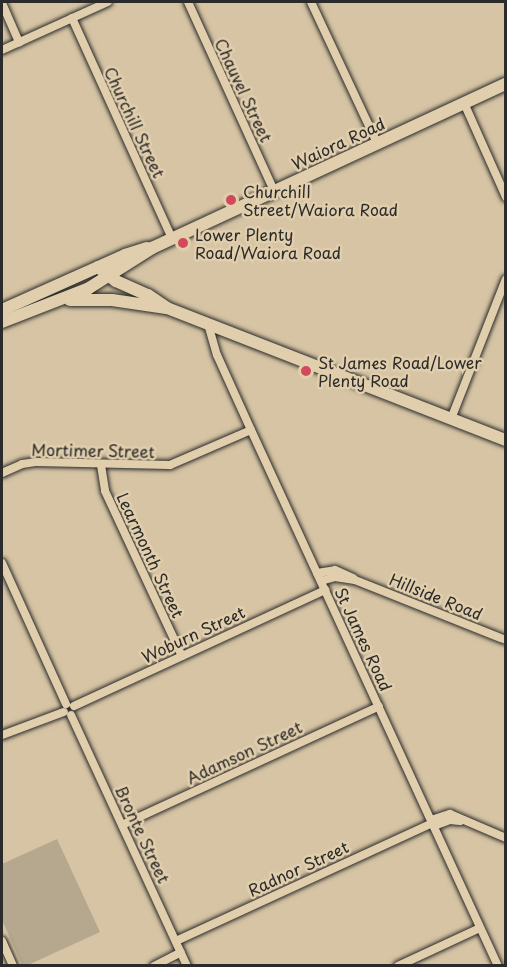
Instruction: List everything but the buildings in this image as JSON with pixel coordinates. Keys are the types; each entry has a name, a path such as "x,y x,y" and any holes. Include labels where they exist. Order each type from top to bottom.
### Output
{"main road":[{"name":"Waiora Road","path":"59,301 105,280 152,248 172,238 506,84"},
{"name":"Waiora Road","path":"2,310 132,252 152,248"},
{"path":"130,288 128,272 134,261"},
{"path":"94,269 105,280 130,288 167,308 506,440"},
{"path":"105,280 108,291 127,302"},
{"path":"2,322 59,301 92,299 167,308"}],"street":[{"path":"2,50 108,2"},
{"name":"Chauvel Street","path":"188,2 274,191"},
{"path":"311,2 377,143"},
{"path":"2,3 19,42"},
{"name":"Churchill Street","path":"72,18 172,238"},
{"path":"464,103 504,188 506,197"},
{"path":"451,419 506,279"},
{"name":"St James Road","path":"208,324 217,355 498,966"},
{"name":"Mortimer Street","path":"2,473 22,464 37,462 170,465 251,430"},
{"name":"Learmonth Street","path":"101,465 105,491 182,656"},
{"name":"Bronte Street","path":"2,563 187,966"},
{"name":"Hillside Road","path":"319,577 355,580 506,640"},
{"name":"Woburn Street","path":"2,735 69,709 325,590"},
{"name":"Adamson Street","path":"122,825 379,706"},
{"path":"432,823 450,814 506,838"},
{"name":"Radnor Street","path":"176,941 432,823"},
{"path":"398,966 480,928"},
{"path":"2,941 13,966"},
{"path":"154,966 181,952"}],"shaded area":[{"path":"57,839 100,932 28,965 22,965 2,920 2,864"}],"place":[{"name":"Churchill Street/Waiora Road","path":"231,200"},
{"name":"Lower Plenty Road/Waiora Road","path":"183,243"},
{"name":"St James Road/Lower Plenty Road","path":"306,371"}]}
